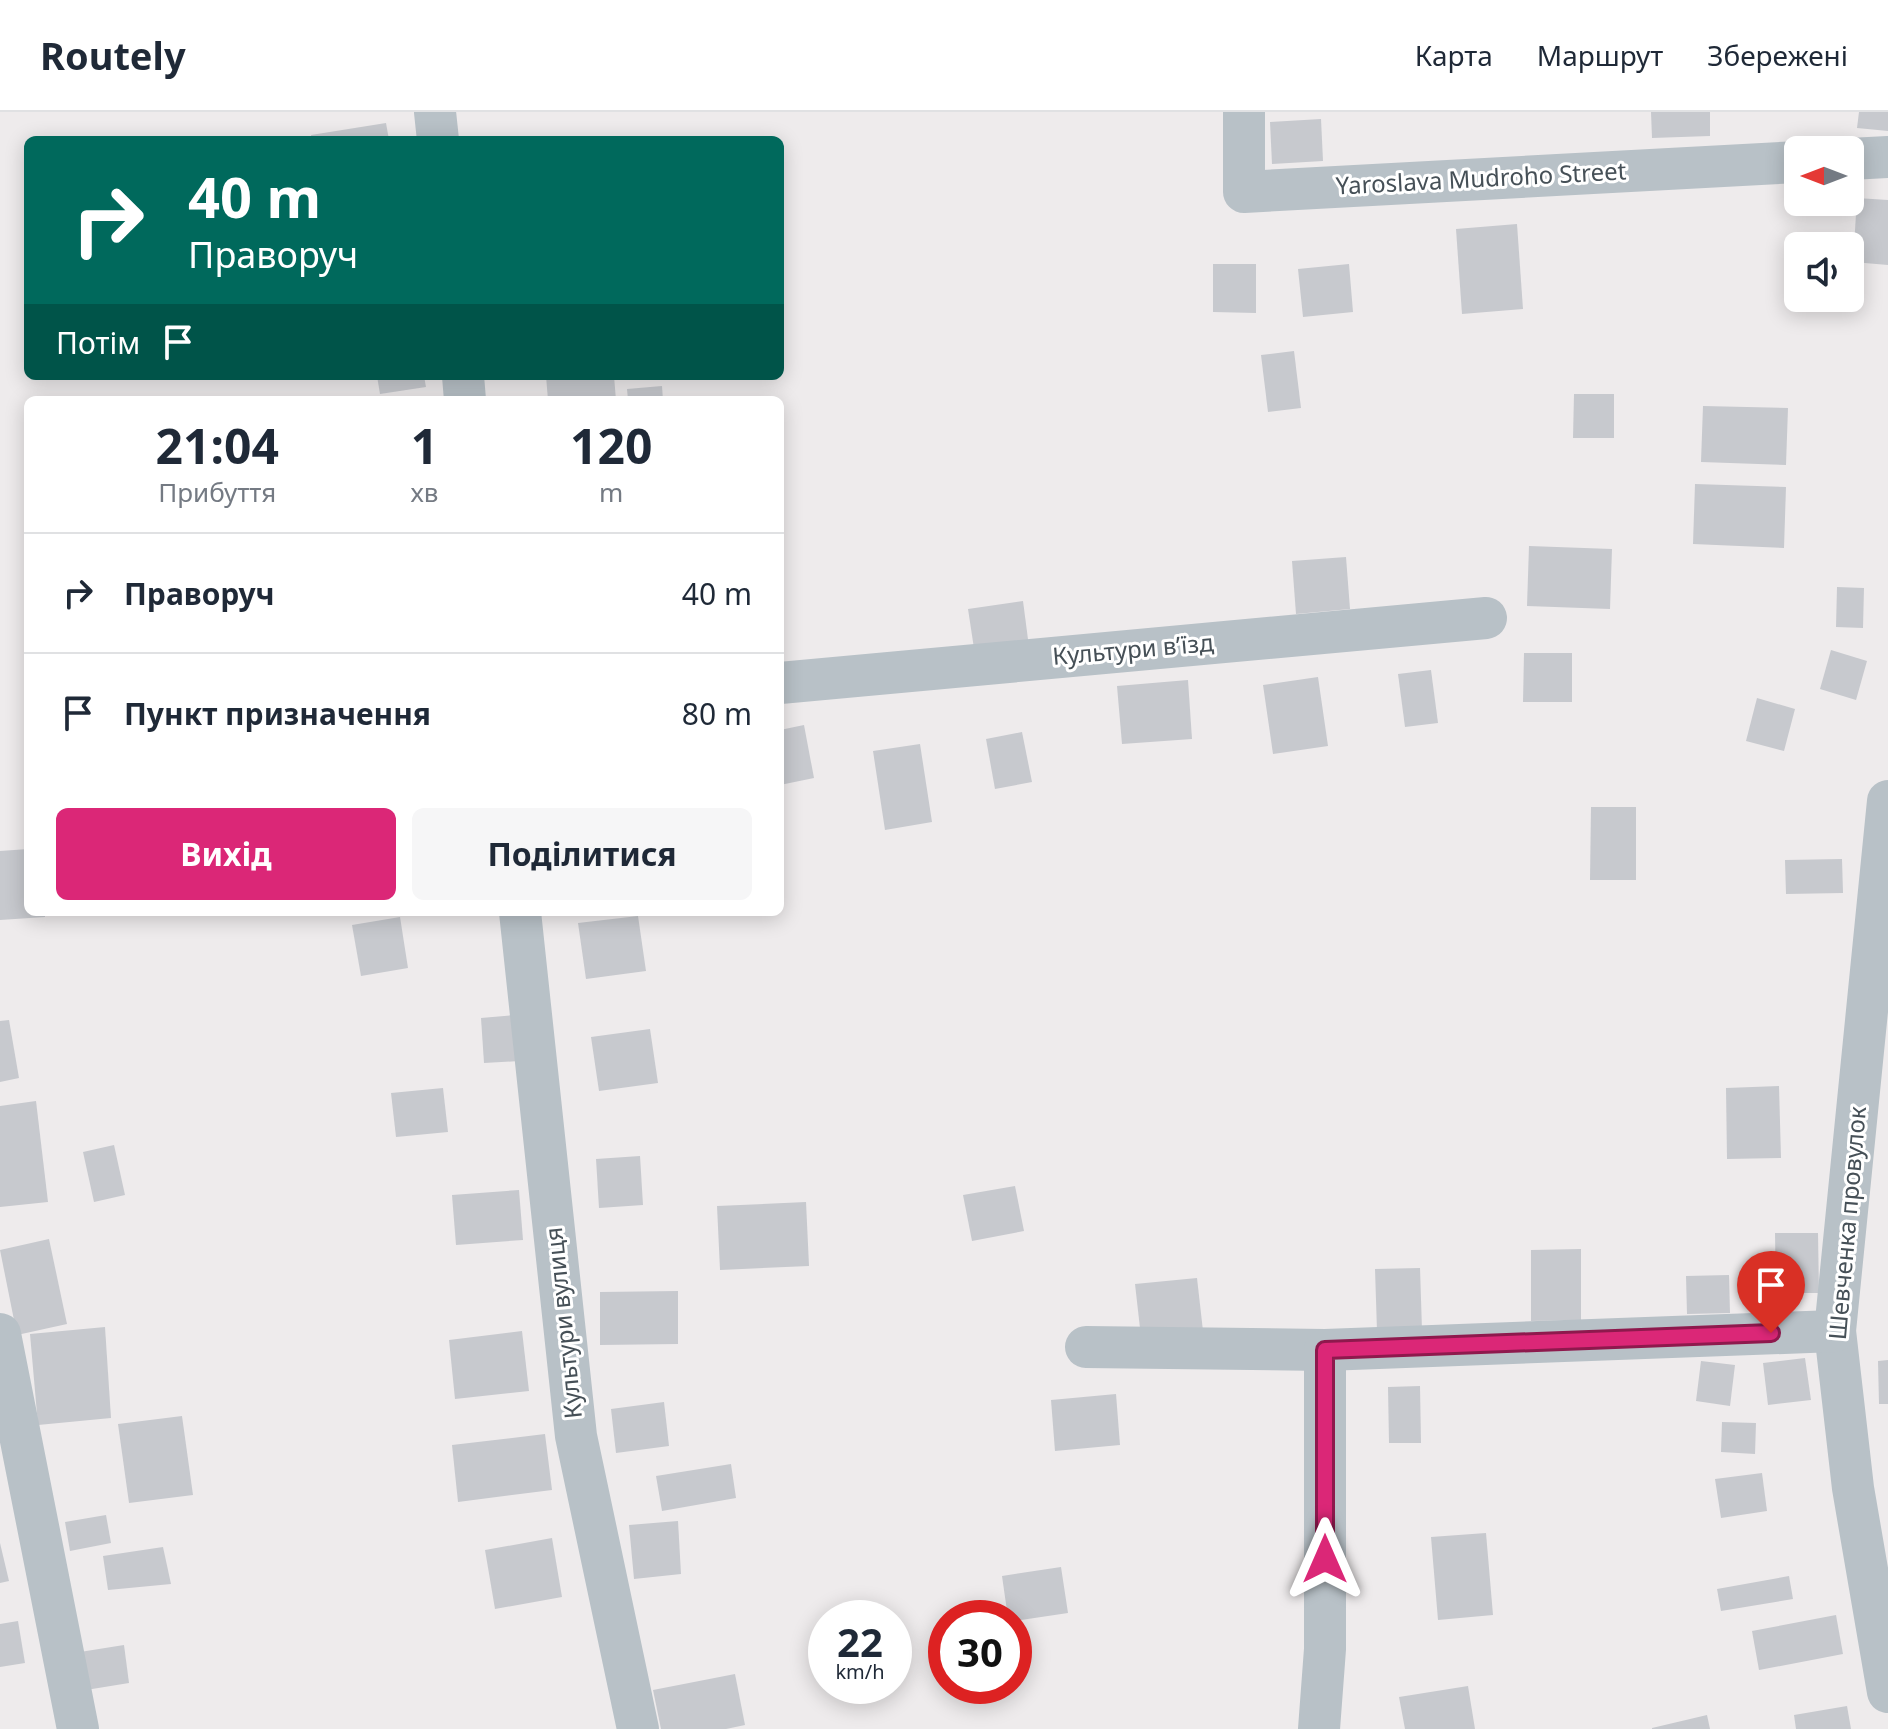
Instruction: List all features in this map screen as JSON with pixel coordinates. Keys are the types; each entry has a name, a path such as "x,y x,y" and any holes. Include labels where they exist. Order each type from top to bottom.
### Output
{"street":[{"path":"435,112 438,136"},
{"name":"Yaroslava Mudroho Street","path":"1244,112 1244,192 1784,163"},
{"path":"1864,158 1888,157"},
{"name":"Культури в’їзд","path":"784,683 1486,618"},
{"name":"Шевченка провулок","path":"1888,801 1835,1331 1853,1488 1888,1692"},
{"name":"Культури вулиця","path":"520,916 576,1436 638,1729"},
{"path":"1086,1347 1325,1350 1835,1331"},
{"path":"0,1334 78,1729"},
{"path":"1319,1729 1325,1649 1325,1350"}],"building":[{"path":"1651,112 1710,112 1710,136 1652,138"},
{"path":"1859,112 1888,112 1888,131 1857,128"},
{"path":"1321,119 1323,161 1272,164 1270,122"},
{"path":"386,123 388,136 311,136"},
{"path":"1864,198 1888,200 1888,265 1864,263 1864,232 1855,232 1856,216 1864,216"},
{"path":"1517,224 1523,309 1462,314 1456,229"},
{"path":"1213,264 1256,264 1256,313 1213,312"},
{"path":"1349,264 1353,312 1303,317 1298,269"},
{"path":"1294,351 1301,408 1268,412 1261,355"},
{"path":"378,380 425,380 426,387 380,394"},
{"path":"546,380 614,380 616,396 548,396"},
{"path":"662,386 663,396 628,396 627,389"},
{"path":"1574,394 1614,394 1614,438 1573,438"},
{"path":"1703,406 1788,408 1786,465 1701,462"},
{"path":"1695,484 1786,487 1784,548 1693,544"},
{"path":"1529,546 1612,549 1610,609 1527,606"},
{"path":"1346,557 1350,609 1296,614 1292,561"},
{"path":"1837,587 1864,588 1863,628 1836,627"},
{"path":"1023,601 1029,647 975,655 968,609"},
{"path":"1831,650 1867,661 1856,700 1820,689"},
{"path":"1524,653 1572,653 1572,702 1523,702"},
{"path":"1431,670 1438,723 1405,727 1398,674"},
{"path":"1318,677 1328,746 1273,754 1263,685"},
{"path":"1188,680 1192,739 1122,744 1117,686"},
{"path":"1757,698 1795,709 1784,751 1746,741"},
{"path":"804,725 814,778 784,784 784,729"},
{"path":"1022,732 1032,782 995,789 986,739"},
{"path":"920,744 932,822 885,830 873,751"},
{"path":"1591,807 1636,807 1636,880 1590,880"},
{"path":"24,849 24,916 45,917 0,920 0,851"},
{"path":"1842,859 1843,893 1786,894 1785,860"},
{"path":"638,916 646,971 586,979 578,923"},
{"path":"400,917 408,968 361,976 352,925"},
{"path":"515,1015 519,1061 484,1063 481,1018"},
{"path":"9,1020 19,1078 0,1082 0,1021"},
{"path":"650,1029 658,1083 599,1091 591,1037"},
{"path":"1779,1086 1781,1158 1727,1159 1726,1088"},
{"path":"443,1088 448,1132 396,1137 391,1093"},
{"path":"36,1101 48,1202 0,1207 0,1106"},
{"path":"114,1145 125,1195 94,1202 83,1152"},
{"path":"640,1156 643,1205 599,1208 596,1159"},
{"path":"1015,1186 1024,1231 972,1241 963,1195"},
{"path":"519,1190 523,1240 456,1245 452,1195"},
{"path":"806,1202 809,1266 720,1270 717,1206"},
{"path":"1775,1233 1818,1233 1819,1293 1776,1293"},
{"path":"49,1239 67,1324 17,1335 0,1250"},
{"path":"1581,1249 1581,1320 1531,1321 1531,1250"},
{"path":"1420,1268 1422,1330 1377,1331 1375,1269"},
{"path":"1729,1275 1730,1313 1687,1314 1686,1276"},
{"path":"1197,1278 1203,1331 1141,1337 1135,1284"},
{"path":"678,1291 678,1344 600,1345 600,1292"},
{"path":"105,1327 111,1418 38,1425 30,1334"},
{"path":"522,1331 529,1391 455,1399 449,1340"},
{"path":"1805,1358 1811,1400 1768,1405 1763,1363"},
{"path":"1888,1360 1888,1404 1879,1404 1878,1361"},
{"path":"1701,1361 1735,1365 1730,1406 1696,1401"},
{"path":"1420,1386 1421,1443 1389,1443 1388,1387"},
{"path":"1116,1394 1120,1445 1055,1451 1051,1400"},
{"path":"664,1402 669,1446 616,1453 611,1409"},
{"path":"182,1416 193,1495 129,1503 118,1424"},
{"path":"1722,1422 1756,1423 1755,1454 1721,1452"},
{"path":"545,1434 552,1490 458,1502 452,1445"},
{"path":"731,1464 736,1498 662,1511 656,1476"},
{"path":"1762,1473 1767,1511 1721,1518 1715,1479"},
{"path":"106,1515 111,1543 70,1551 65,1522"},
{"path":"678,1521 681,1574 634,1579 629,1525"},
{"path":"1486,1533 1493,1615 1438,1620 1431,1537"},
{"path":"552,1538 562,1597 495,1609 485,1550"},
{"path":"0,1543 9,1581 0,1583"},
{"path":"163,1547 171,1584 108,1590 103,1556"},
{"path":"1061,1567 1068,1613 1032,1618 1032,1600 1005,1600 1002,1576"},
{"path":"1789,1576 1793,1599 1721,1611 1717,1589"},
{"path":"1836,1615 1843,1654 1759,1670 1752,1631"},
{"path":"18,1621 25,1663 0,1667 0,1624"},
{"path":"124,1645 129,1683 86,1690 80,1652"},
{"path":"735,1674 745,1725 726,1729 661,1729 653,1690"},
{"path":"1468,1686 1475,1729 1405,1729 1399,1697"},
{"path":"1847,1706 1851,1729 1796,1729 1794,1715"},
{"path":"1707,1715 1710,1729 1652,1729 1652,1728"}],"route":[{"path":"1325,1559 1325,1350 1771,1333"}]}
